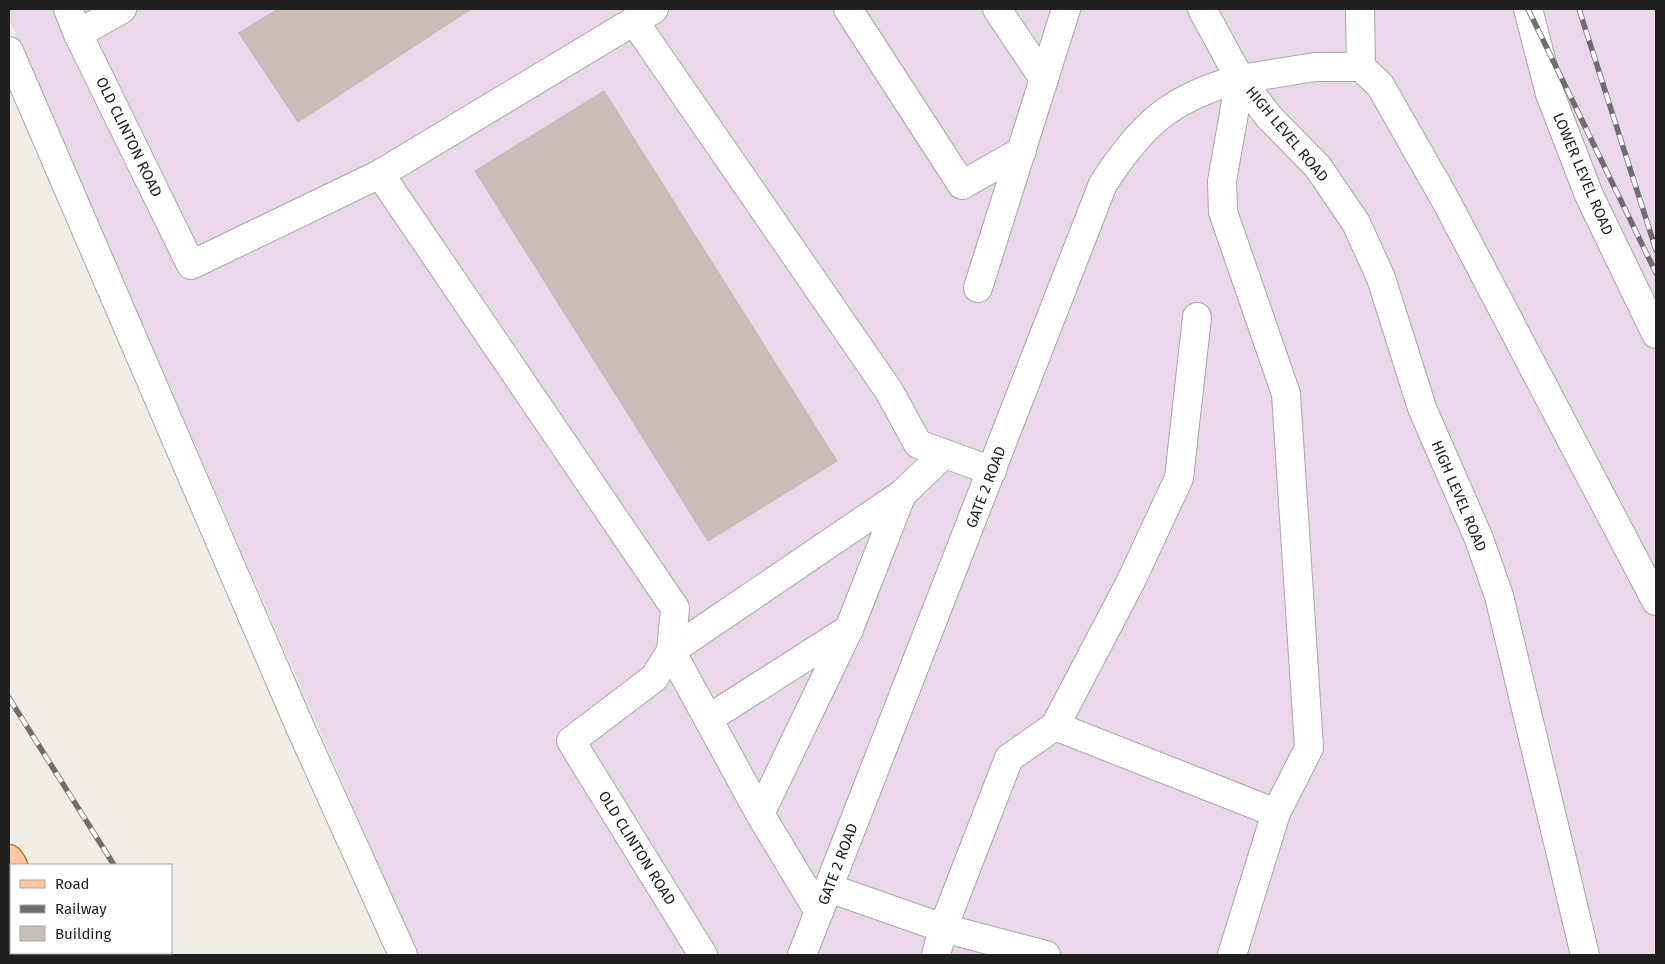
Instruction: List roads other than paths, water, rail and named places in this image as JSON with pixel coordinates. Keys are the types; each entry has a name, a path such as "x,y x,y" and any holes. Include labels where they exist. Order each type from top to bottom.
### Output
{"lane":[{"name":"OLD CLINTON ROAD","path":"68,9 78,34 191,265 380,174"},
{"path":"78,34 122,9"},
{"path":"848,9 962,185 1022,151"},
{"path":"998,9 1044,78"},
{"path":"978,288 1066,9"},
{"name":"HIGH LEVEL ROAD","path":"1202,9 1240,79 1269,117 1318,167 1356,223 1381,278 1422,408 1479,540 1499,596 1585,955"},
{"path":"1360,9 1361,67 1380,85 1446,201 1656,601"},
{"name":"LOWER LEVEL ROAD","path":"1528,9 1550,94 1589,195 1656,334"},
{"path":"992,471 918,444 889,391 644,15 380,174 675,608 672,651 760,814 824,900 1046,955"},
{"path":"9,51 300,727 403,955"},
{"name":"HIGH LEVEL ROAD","path":"1240,79 1315,67 1361,67"},
{"path":"1232,955 1276,813 1309,748 1286,394 1223,212 1222,181 1240,79"},
{"name":"GATE 2 ROAD","path":"802,955 1103,184 1125,150 1146,126 1180,101 1212,87 1240,79"},
{"path":"936,955 943,928 1008,758 1055,726 1130,581 1179,478 1198,317"},
{"path":"672,651 902,494 944,454"},
{"path":"760,814 849,629 902,494"},
{"path":"708,719 849,629"},
{"name":"OLD CLINTON ROAD","path":"672,651 654,678 571,741 704,955"},
{"path":"1055,726 1276,813"}],"railway":[{"path":"1528,9 1656,273"},
{"path":"1579,9 1656,250"},
{"path":"9,698 113,864"}]}
